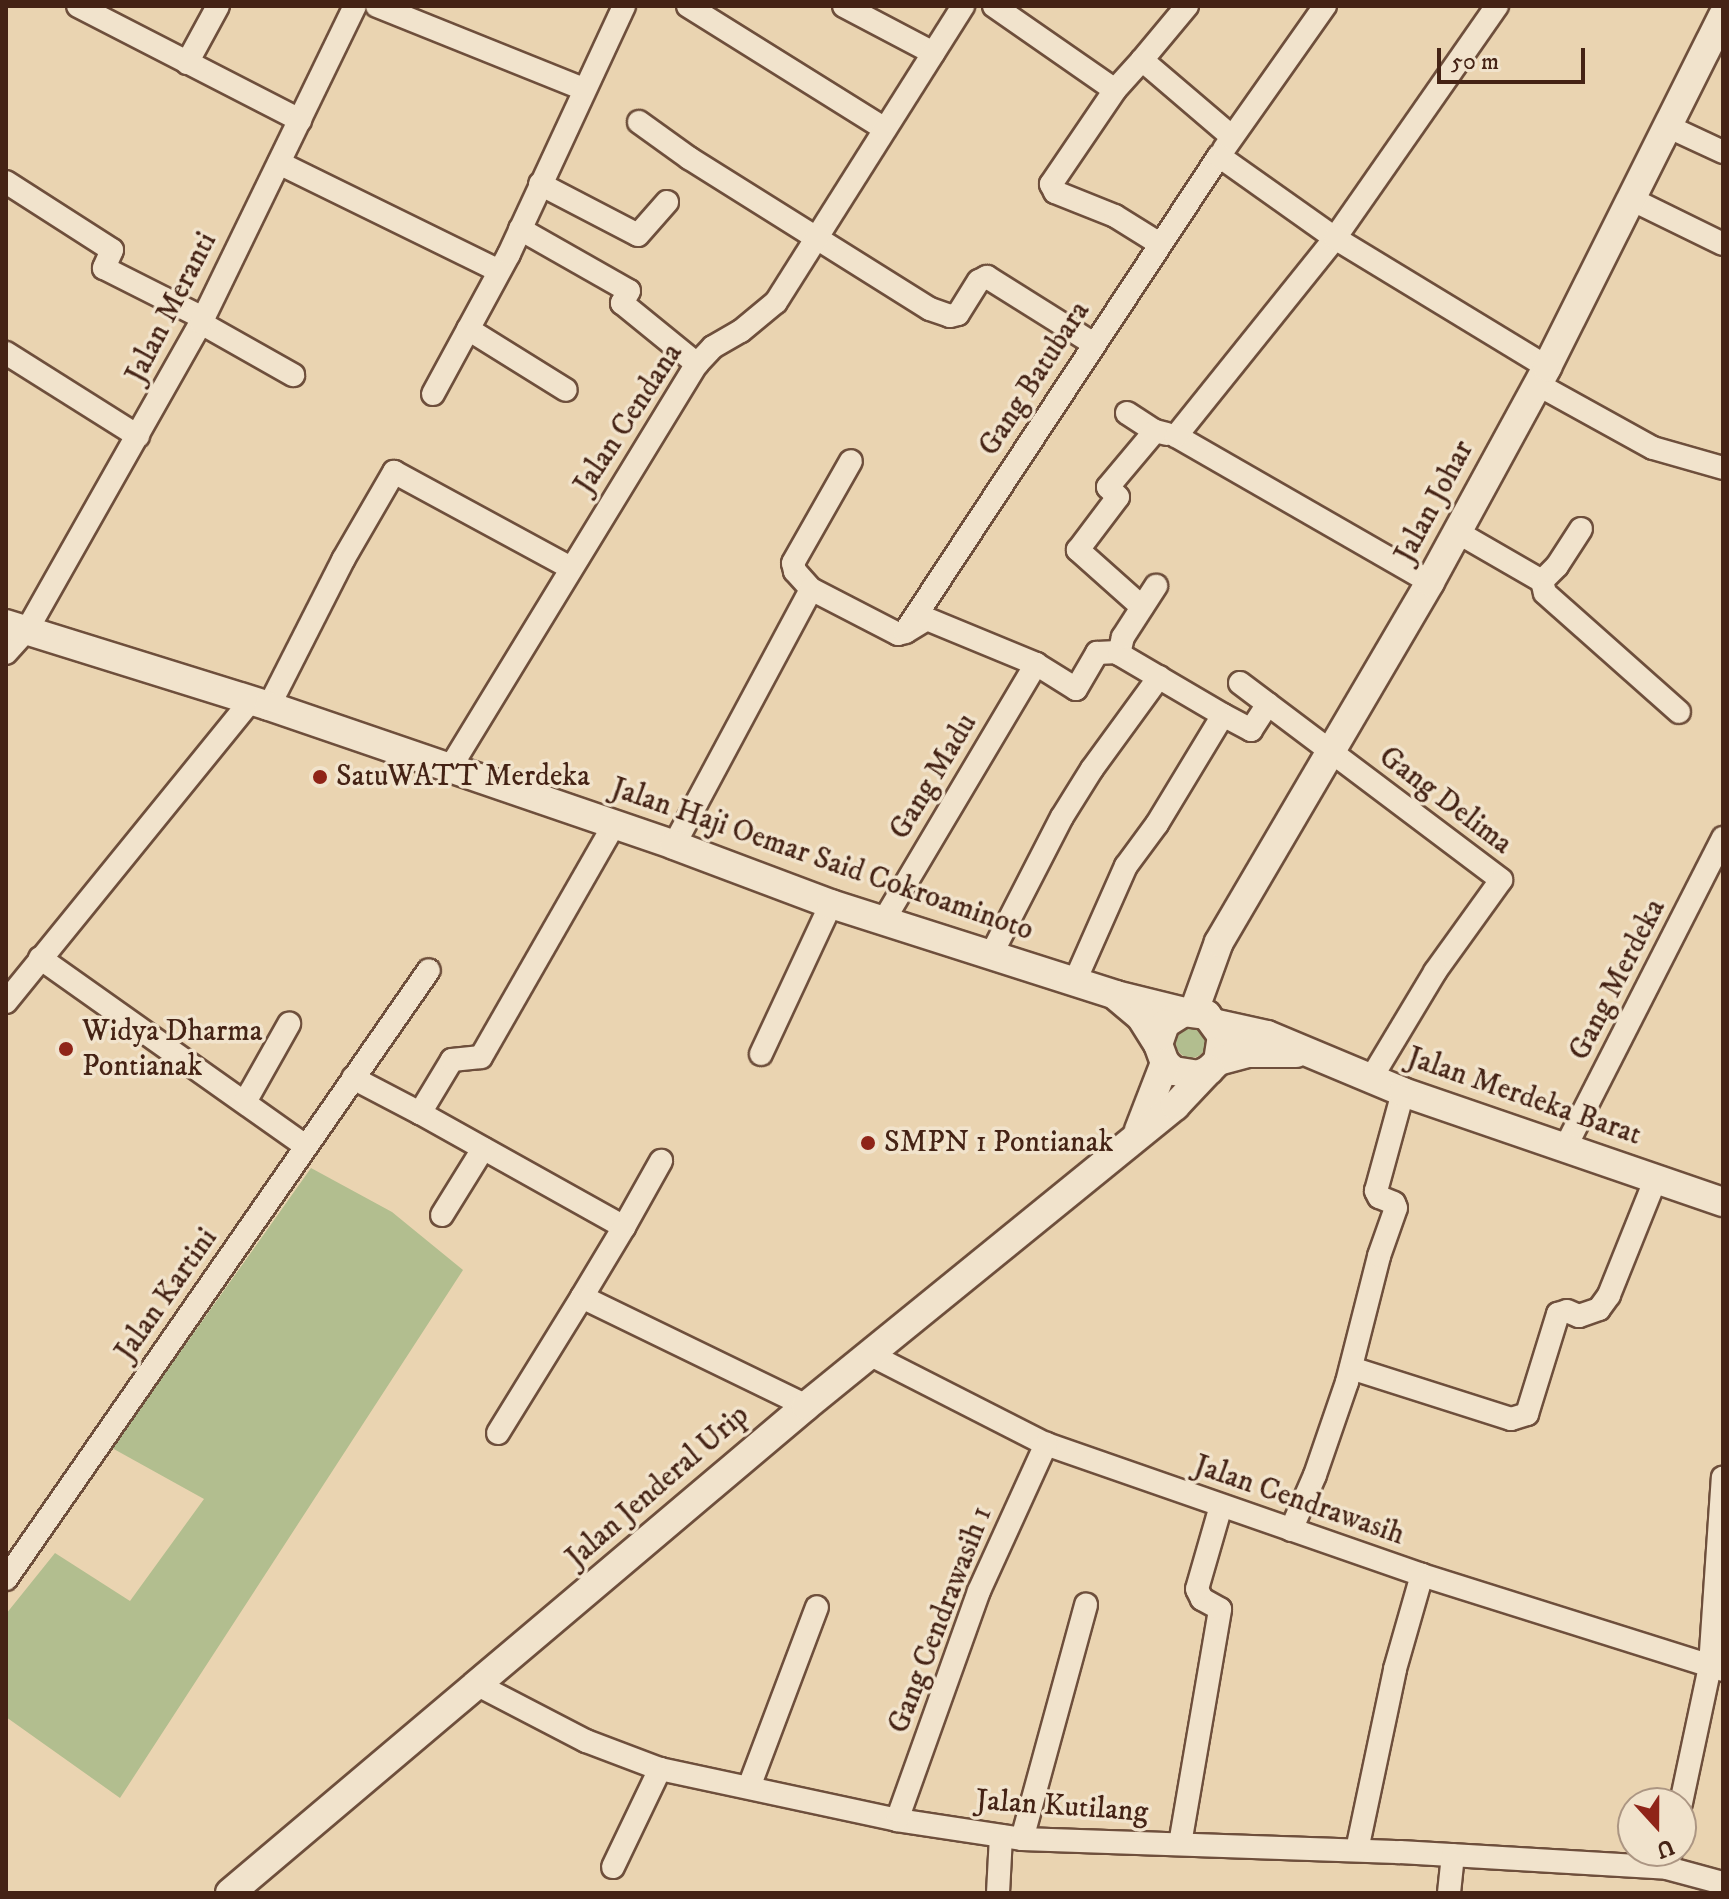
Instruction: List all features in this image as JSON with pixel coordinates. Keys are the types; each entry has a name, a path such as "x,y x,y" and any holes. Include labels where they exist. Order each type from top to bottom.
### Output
{"street":[{"path":"78,6 300,120"},
{"path":"187,63 218,6"},
{"name":"Jalan Meranti","path":"6,653 17,627 138,436 202,320 355,6"},
{"path":"377,6 583,89"},
{"path":"433,394 520,229 624,6"},
{"path":"688,6 885,129"},
{"path":"844,6 933,53"},
{"name":"Jalan Cendana","path":"450,768 697,364 713,347 741,331 776,302 963,6"},
{"path":"994,6 1115,90"},
{"path":"1160,244 1115,216 1052,187 1052,181 1115,90 1187,6"},
{"name":"Gang Batubara","path":"905,632 1219,156 1325,6"},
{"path":"1142,607 1078,550 1118,497 1108,487 1166,434 1335,238 1497,6"},
{"name":"Jalan Johar","path":"1198,1016 1219,942 1430,582 1542,375 1723,16"},
{"path":"1142,60 1232,137"},
{"path":"639,122 689,158 930,309 950,316 958,314 979,281 987,277 1094,344"},
{"path":"1667,126 1723,152"},
{"path":"1219,156 1335,238 1653,448 1723,468"},
{"path":"279,163 499,271"},
{"path":"6,182 112,250 104,268 202,320 293,375"},
{"path":"540,184 638,235 666,213"},
{"path":"1631,199 1723,244"},
{"path":"520,229 629,291 622,303 697,364"},
{"path":"468,329 566,390"},
{"path":"6,353 138,436"},
{"path":"1127,413 1430,582"},
{"path":"851,461 793,563 795,571 811,589 898,634 927,619 1036,664 1076,689 1097,653 1118,652 1251,730 1268,704"},
{"path":"6,1002 40,958 260,703 394,472 571,568"},
{"path":"1542,581 1557,566 1581,529"},
{"path":"1457,532 1542,581 1545,593 1679,712"},
{"path":"1118,652 1156,586"},
{"path":"674,845 811,589"},
{"name":"Jalan Haji Oemar Said Cokroaminoto","path":"17,627 260,703 674,845 831,904 1116,995 1198,1016"},
{"name":"Gang Madu","path":"884,920 1036,664"},
{"path":"991,955 1035,865 1092,769 1159,677"},
{"name":"Gang Delima","path":"1240,683 1501,880 1435,972 1370,1080"},
{"path":"1075,981 1126,866 1157,824 1223,715"},
{"path":"420,1113 452,1060 461,1057 476,1059 484,1053 614,825"},
{"name":"Gang Merdeka","path":"1565,1148 1723,838"},
{"path":"761,1054 831,904"},
{"path":"40,958 306,1146"},
{"name":"Jalan Kartini","path":"6,1579 429,970"},
{"path":"1116,995 1141,1017 1162,1054 1185,1075 1247,1053 1305,1053"},
{"path":"1135,1138 1162,1054 1165,1024 1198,1016 1222,1036 1213,1065"},
{"name":"Jalan Merdeka Barat","path":"1198,1016 1267,1035 1370,1080 1723,1202"},
{"path":"245,1102 289,1024"},
{"name":"Jalan Jenderal Urip","path":"230,1893 806,1406 1175,1106 1213,1065"},
{"path":"353,1078 624,1227"},
{"path":"1291,1530 1315,1475 1351,1368 1379,1256 1396,1207 1376,1191 1403,1092"},
{"path":"442,1215 483,1149"},
{"path":"498,1433 661,1161"},
{"path":"1351,1368 1511,1419 1527,1414 1558,1314 1567,1311 1579,1316 1599,1309 1609,1295 1656,1178"},
{"path":"582,1297 806,1406"},
{"name":"Jalan Cendrawasih","path":"869,1354 1046,1444 1422,1575 1716,1668"},
{"name":"Gang Cendrawasih 1","path":"897,1820 979,1591 1046,1444"},
{"path":"1685,1787 1716,1668 1723,1477"},
{"path":"1180,1844 1220,1609 1202,1599 1197,1589 1221,1506"},
{"path":"1357,1850 1395,1669 1422,1575"},
{"path":"998,1893 1011,1838 1086,1605"},
{"path":"749,1787 817,1607"},
{"name":"Jalan Kutilang","path":"478,1685 586,1741 660,1769 897,1820 1011,1838 1617,1858"},
{"path":"613,1867 660,1769"},
{"path":"1449,1893 1453,1855"},
{"name":"Jalan Kutilang","path":"1687,1867 1723,1883"}],"green space":[{"path":"1191,1028 1202,1032 1206,1043 1202,1054 1191,1058 1180,1054 1176,1043 1180,1032"},
{"path":"311,1168 392,1212 463,1270 120,1798 6,1717 6,1614 55,1553 130,1601 204,1499 112,1448"}],"place":[{"name":"SatuWATT Merdeka","path":"320,777"},
{"name":"Widya Dharma Pontianak","path":"66,1049"},
{"name":"SMPN 1 Pontianak","path":"868,1143"}]}
